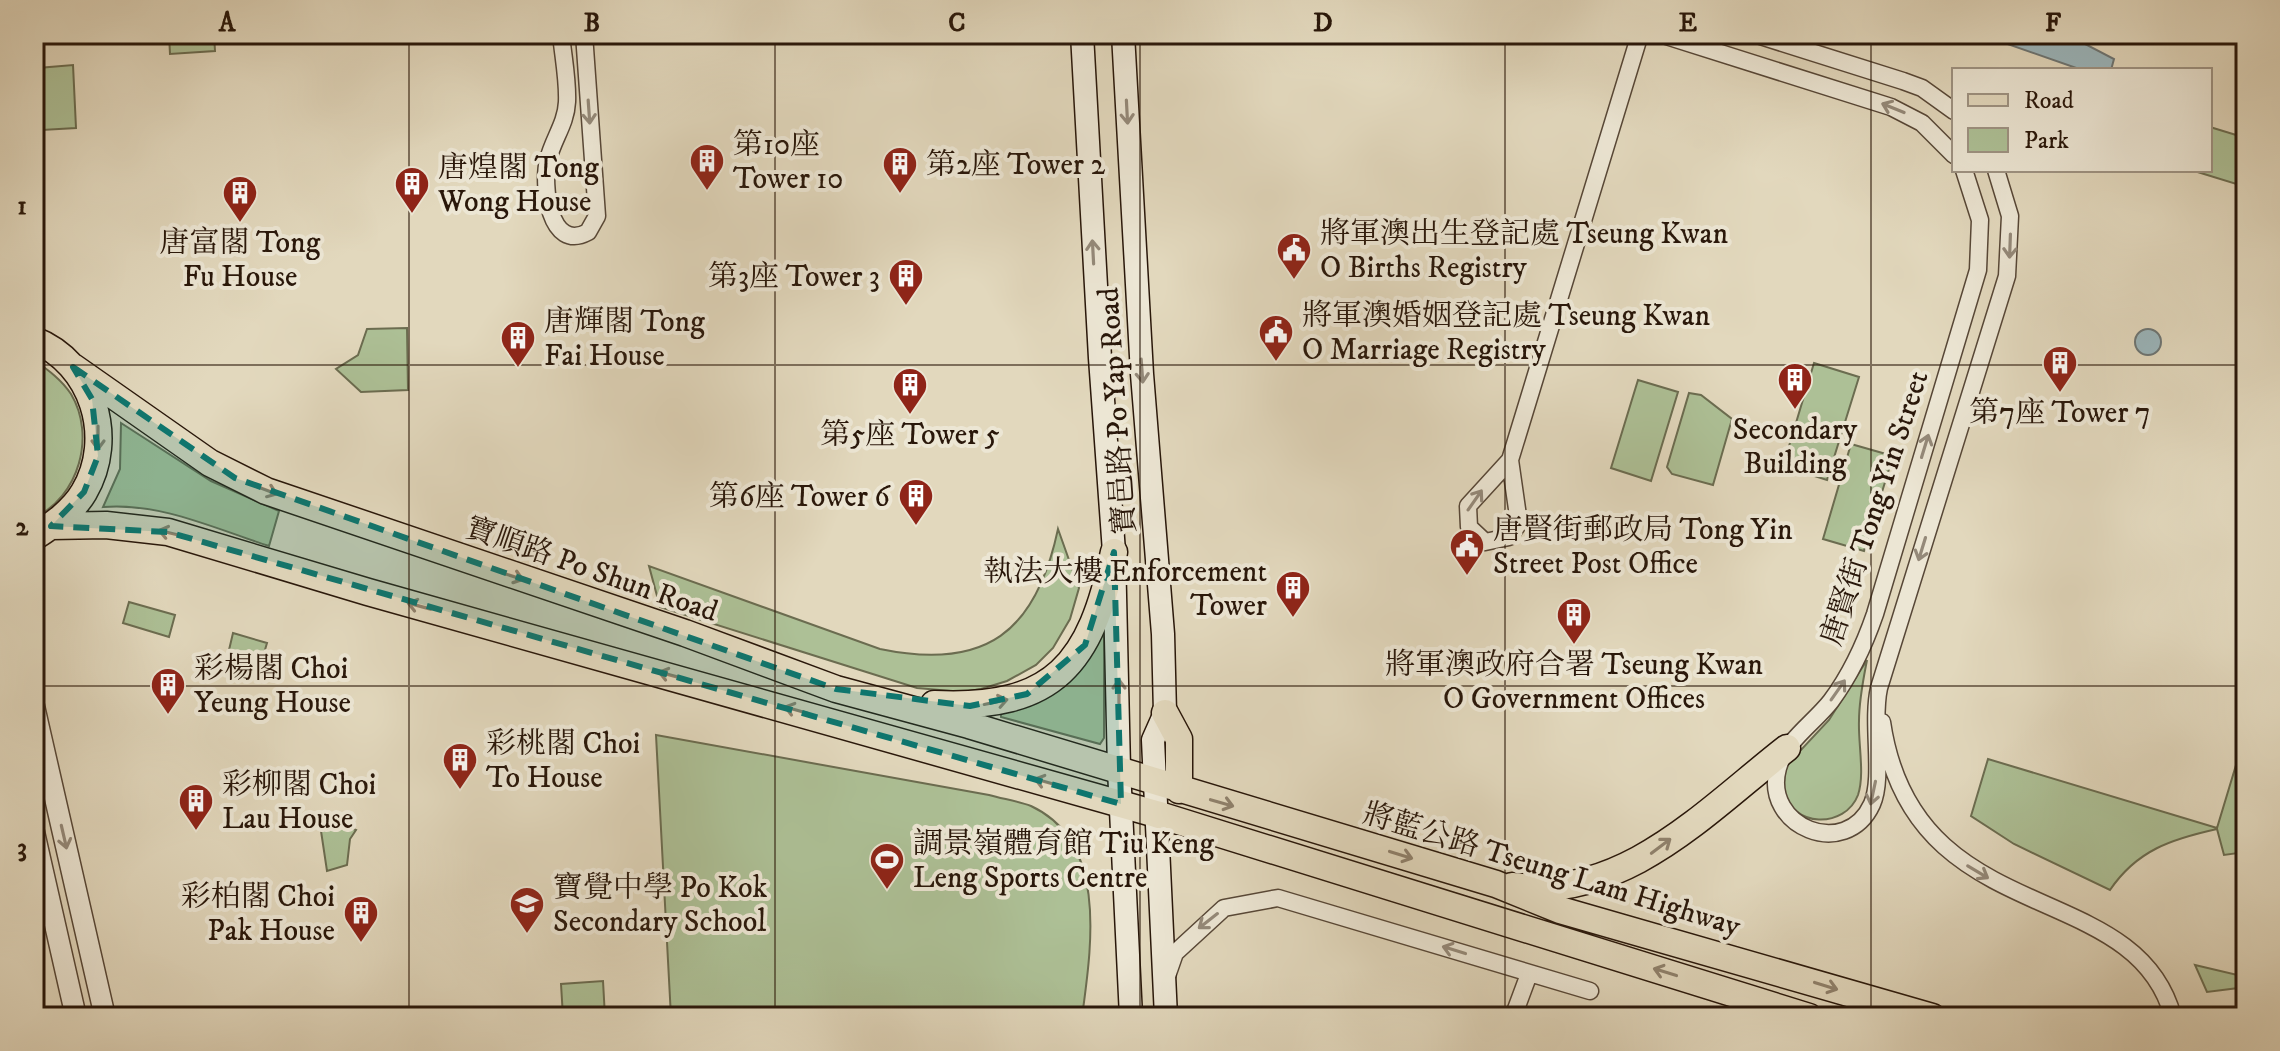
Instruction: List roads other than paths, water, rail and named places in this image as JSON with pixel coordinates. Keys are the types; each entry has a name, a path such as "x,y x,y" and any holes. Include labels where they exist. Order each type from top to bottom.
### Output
{"main road":[{"name":"寶邑路 Po Yap Road","path":"1082,34 1114,552 1119,769 1131,1017"},
{"name":"寶邑路 Po Yap Road","path":"1123,34 1142,374 1163,634 1165,713"},
{"name":"寶順路 Po Shun Road","path":"37,338 73,367 210,463 245,482 836,689 1119,769"},
{"path":"42,532 84,492 98,456 98,428 92,399 73,367"},
{"path":"42,532 106,525 168,532 368,592 1156,814 1809,1017"},
{"path":"836,689 925,704 970,706 990,705 1027,694 1069,665 1085,645 1105,599 1114,552"},
{"path":"1165,713 1179,739 1156,814 1166,1017"},
{"path":"1496,884 1525,888 1596,880 1632,866 1787,748"},
{"name":"將藍公路 Tseung Lam Highway","path":"1119,769 1496,884 1560,910 1932,1017"}],"street":[{"path":"561,34 567,102 561,130 547,163 547,182 554,223 563,234 576,237 588,232 597,216 584,34"},
{"path":"1510,460 1468,506 1469,527 1485,542 1502,541 1519,523 1510,460 1640,34"},
{"path":"1660,34 1891,107 1922,123 1952,153"},
{"path":"1754,34 1922,88 1952,110"},
{"name":"唐賢街 Tong Yin Street","path":"1965,172 1980,220 1978,270 1875,614 1860,653 1842,686 1787,748 1776,778 1779,802 1785,812 1802,828 1812,832 1832,834 1853,826 1867,811 1875,794 1875,716 1879,688 2007,276 2010,216 1997,172"},
{"name":"唐賢街 Tong Yin Street","path":"1879,688 1893,771 1910,805 1930,834 1956,858 1988,879 2131,948 2158,980 2173,1017"},
{"path":"34,706 105,1017"},
{"path":"34,832 76,1017"},
{"path":"1163,985 1175,953 1224,908 1278,898 1590,991"},
{"path":"1513,1017 1529,974"}],"water":[{"path":"1979,34 2066,34 2114,59 2112,68 2076,68"},
{"path":"2148,329 2157,333 2161,342 2157,351 2148,355 2139,351 2135,342 2139,333"}],"place":[{"name":"第10座 Tower 10","path":"707,192"},
{"name":"第2座 Tower 2","path":"900,195"},
{"name":"唐煌閣 Tong Wong House","path":"412,215"},
{"name":"唐富閣 Tong Fu House","path":"240,224"},
{"name":"將軍澳出生登記處 Tseung Kwan O Births Registry","path":"1294,281"},
{"name":"第3座 Tower 3","path":"906,307"},
{"name":"將軍澳婚姻登記處 Tseung Kwan O Marriage Registry","path":"1276,363"},
{"name":"唐輝閣 Tong Fai House","path":"518,369"},
{"name":"第7座 Tower 7","path":"2060,394"},
{"name":"Secondary Building","path":"1795,411"},
{"name":"第5座 Tower 5","path":"910,416"},
{"name":"第6座 Tower 6","path":"916,527"},
{"name":"唐賢街郵政局 Tong Yin Street Post Office","path":"1467,577"},
{"name":"執法大樓 Enforcement Tower","path":"1293,619"},
{"name":"將軍澳政府合署 Tseung Kwan O Government Offices","path":"1574,646"},
{"name":"彩楊閣 Choi Yeung House","path":"168,716"},
{"name":"彩桃閣 Choi To House","path":"460,791"},
{"name":"彩柳閣 Choi Lau House","path":"196,832"},
{"name":"調景嶺體育館 Tiu Keng Leng Sports Centre","path":"887,891"},
{"name":"寶覺中學 Po Kok Secondary School","path":"527,935"},
{"name":"彩柏閣 Choi Pak House","path":"361,944"}]}
